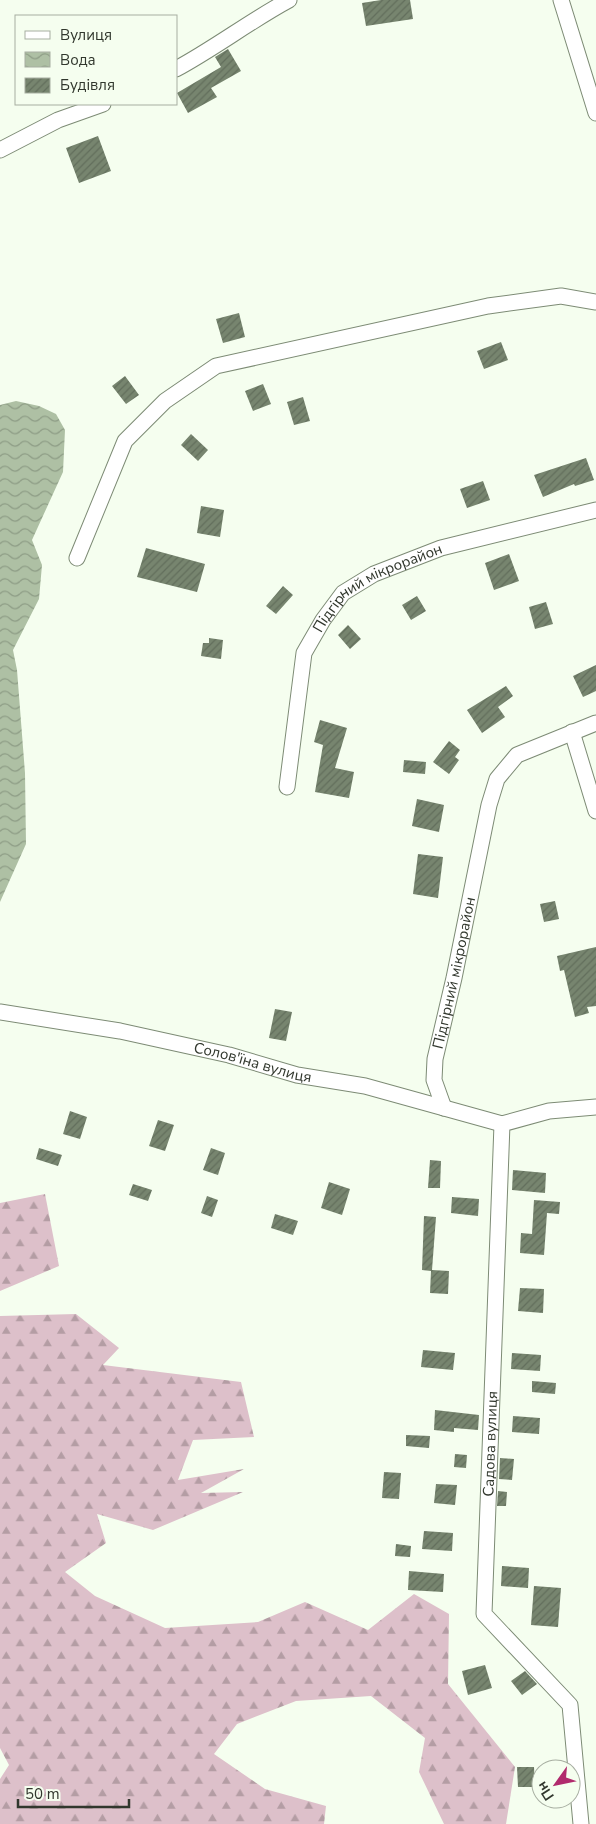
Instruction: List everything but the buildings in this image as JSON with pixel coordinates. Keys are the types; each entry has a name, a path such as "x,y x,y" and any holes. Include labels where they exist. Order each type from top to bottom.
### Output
{"street":[{"path":"178,68 198,57 249,22 289,0"},
{"path":"561,0 596,113"},
{"path":"0,150 58,120 100,105"},
{"path":"77,558 125,441 165,401 216,366 488,306 561,296 596,302"},
{"name":"Підгірний мікрорайон","path":"287,787 304,654 323,620 343,593 374,574 441,548 596,510"},
{"name":"Підгірний мікрорайон","path":"444,1108 434,1080 435,1059 492,796 498,780 517,755 596,723"},
{"path":"572,732 596,811"},
{"name":"Солов'їна вулиця","path":"0,1012 129,1033 229,1055 297,1074 366,1086 502,1124"},
{"path":"502,1124 549,1111 596,1107"},
{"name":"Садова вулиця","path":"502,1124 484,1614 570,1705 581,1824"}],"green space":[{"path":"45,1194 59,1266 0,1291 0,1203"},
{"path":"76,1314 119,1348 103,1365 241,1382 254,1437 193,1440 178,1480 244,1469 201,1493 243,1492 153,1530 97,1514 106,1543 65,1572 95,1596 165,1628 258,1622 305,1602 368,1630 414,1594 449,1614 448,1684 515,1767 506,1824 444,1824 419,1772 425,1738 371,1696 296,1701 237,1724 214,1754 265,1789 326,1806 324,1824 0,1824 0,1779 9,1765 0,1748 0,1316"}],"water":[{"path":"16,401 39,406 56,414 65,430 63,472 32,540 42,565 39,599 13,650 17,670 25,773 26,844 0,902 0,405"}]}
